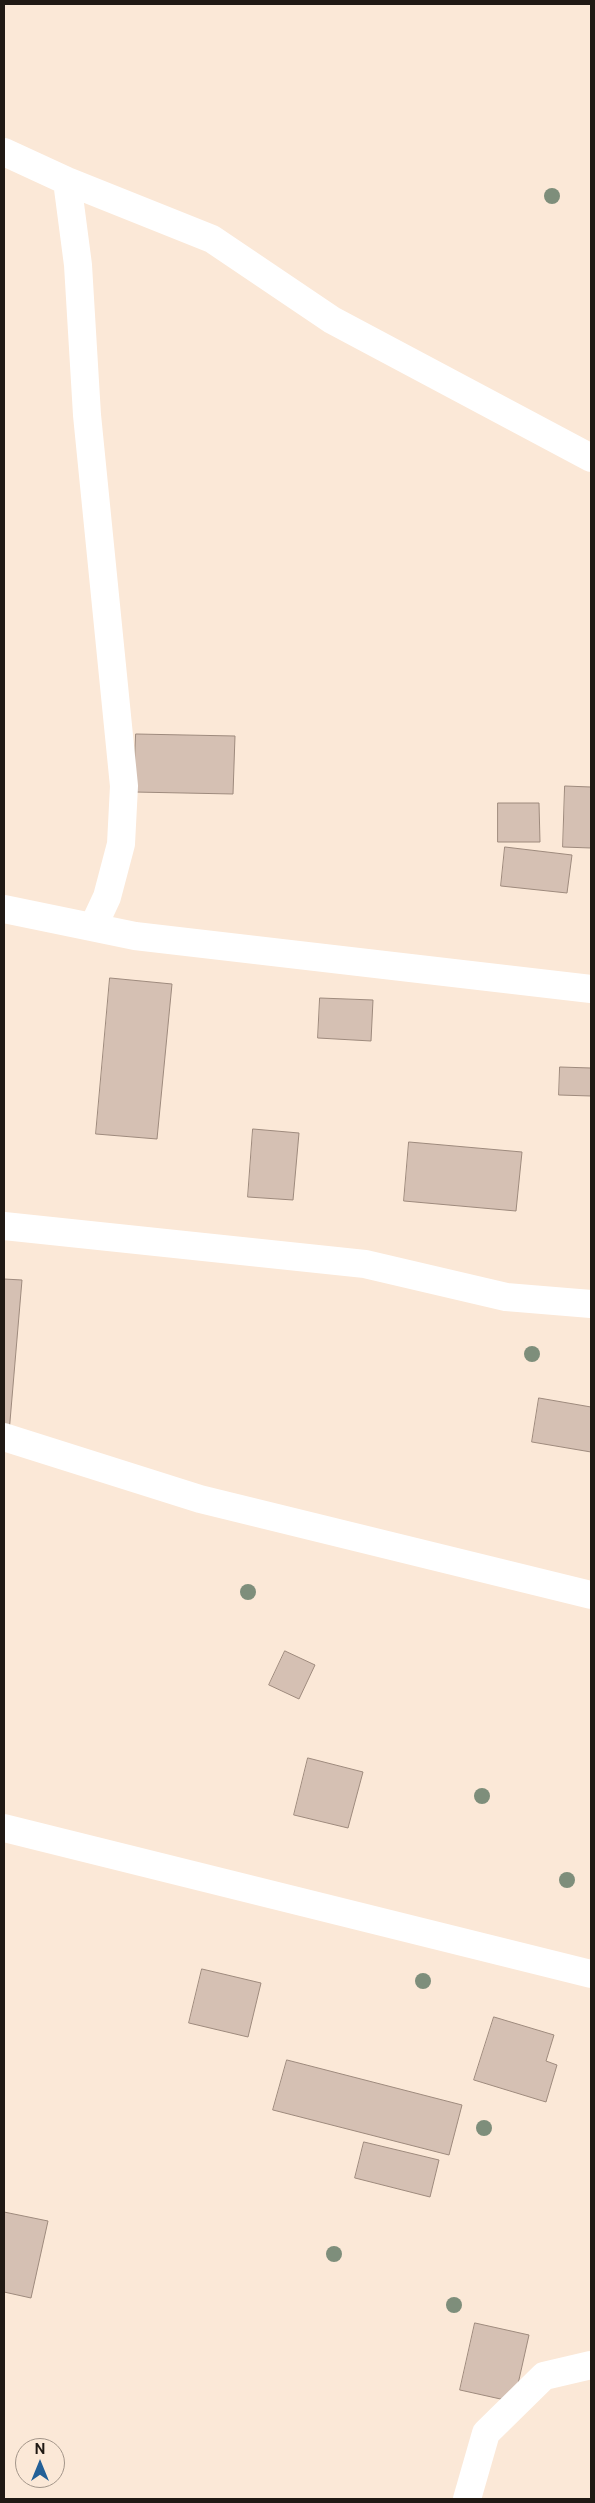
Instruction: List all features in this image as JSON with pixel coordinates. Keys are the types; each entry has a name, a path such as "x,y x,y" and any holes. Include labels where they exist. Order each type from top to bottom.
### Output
{"street":[{"path":"4,152 67,181 212,239 332,320 591,458"},
{"path":"67,181 78,265 87,415 124,786 121,844 107,897 93,927"},
{"path":"4,909 135,936 591,989"},
{"path":"4,1226 365,1264 506,1297 591,1304"},
{"path":"4,1437 200,1499 591,1595"},
{"path":"4,1828 591,1974"},
{"path":"468,2499 486,2433 544,2376 591,2365"}],"building":[{"path":"136,734 235,736 233,794 134,792"},
{"path":"565,786 591,787 591,848 563,847"},
{"path":"498,803 539,803 540,842 498,842"},
{"path":"505,847 572,855 567,893 501,886"},
{"path":"110,978 172,984 157,1139 96,1134"},
{"path":"320,998 373,1000 371,1041 318,1038"},
{"path":"560,1067 591,1068 591,1096 559,1095"},
{"path":"253,1129 299,1133 293,1200 248,1197"},
{"path":"409,1142 522,1152 516,1211 404,1201"},
{"path":"4,1279 22,1280 9,1433 4,1433"},
{"path":"539,1398 591,1407 591,1452 532,1442"},
{"path":"285,1651 315,1665 299,1699 269,1685"},
{"path":"308,1758 363,1772 348,1828 294,1815"},
{"path":"202,1969 261,1983 248,2037 189,2023"},
{"path":"494,2017 554,2035 546,2061 557,2065 546,2102 474,2080"},
{"path":"287,2060 462,2105 449,2155 273,2110"},
{"path":"364,2142 439,2160 430,2197 355,2178"},
{"path":"4,2212 48,2221 31,2298 4,2292"},
{"path":"475,2323 529,2335 514,2402 460,2390"}]}
